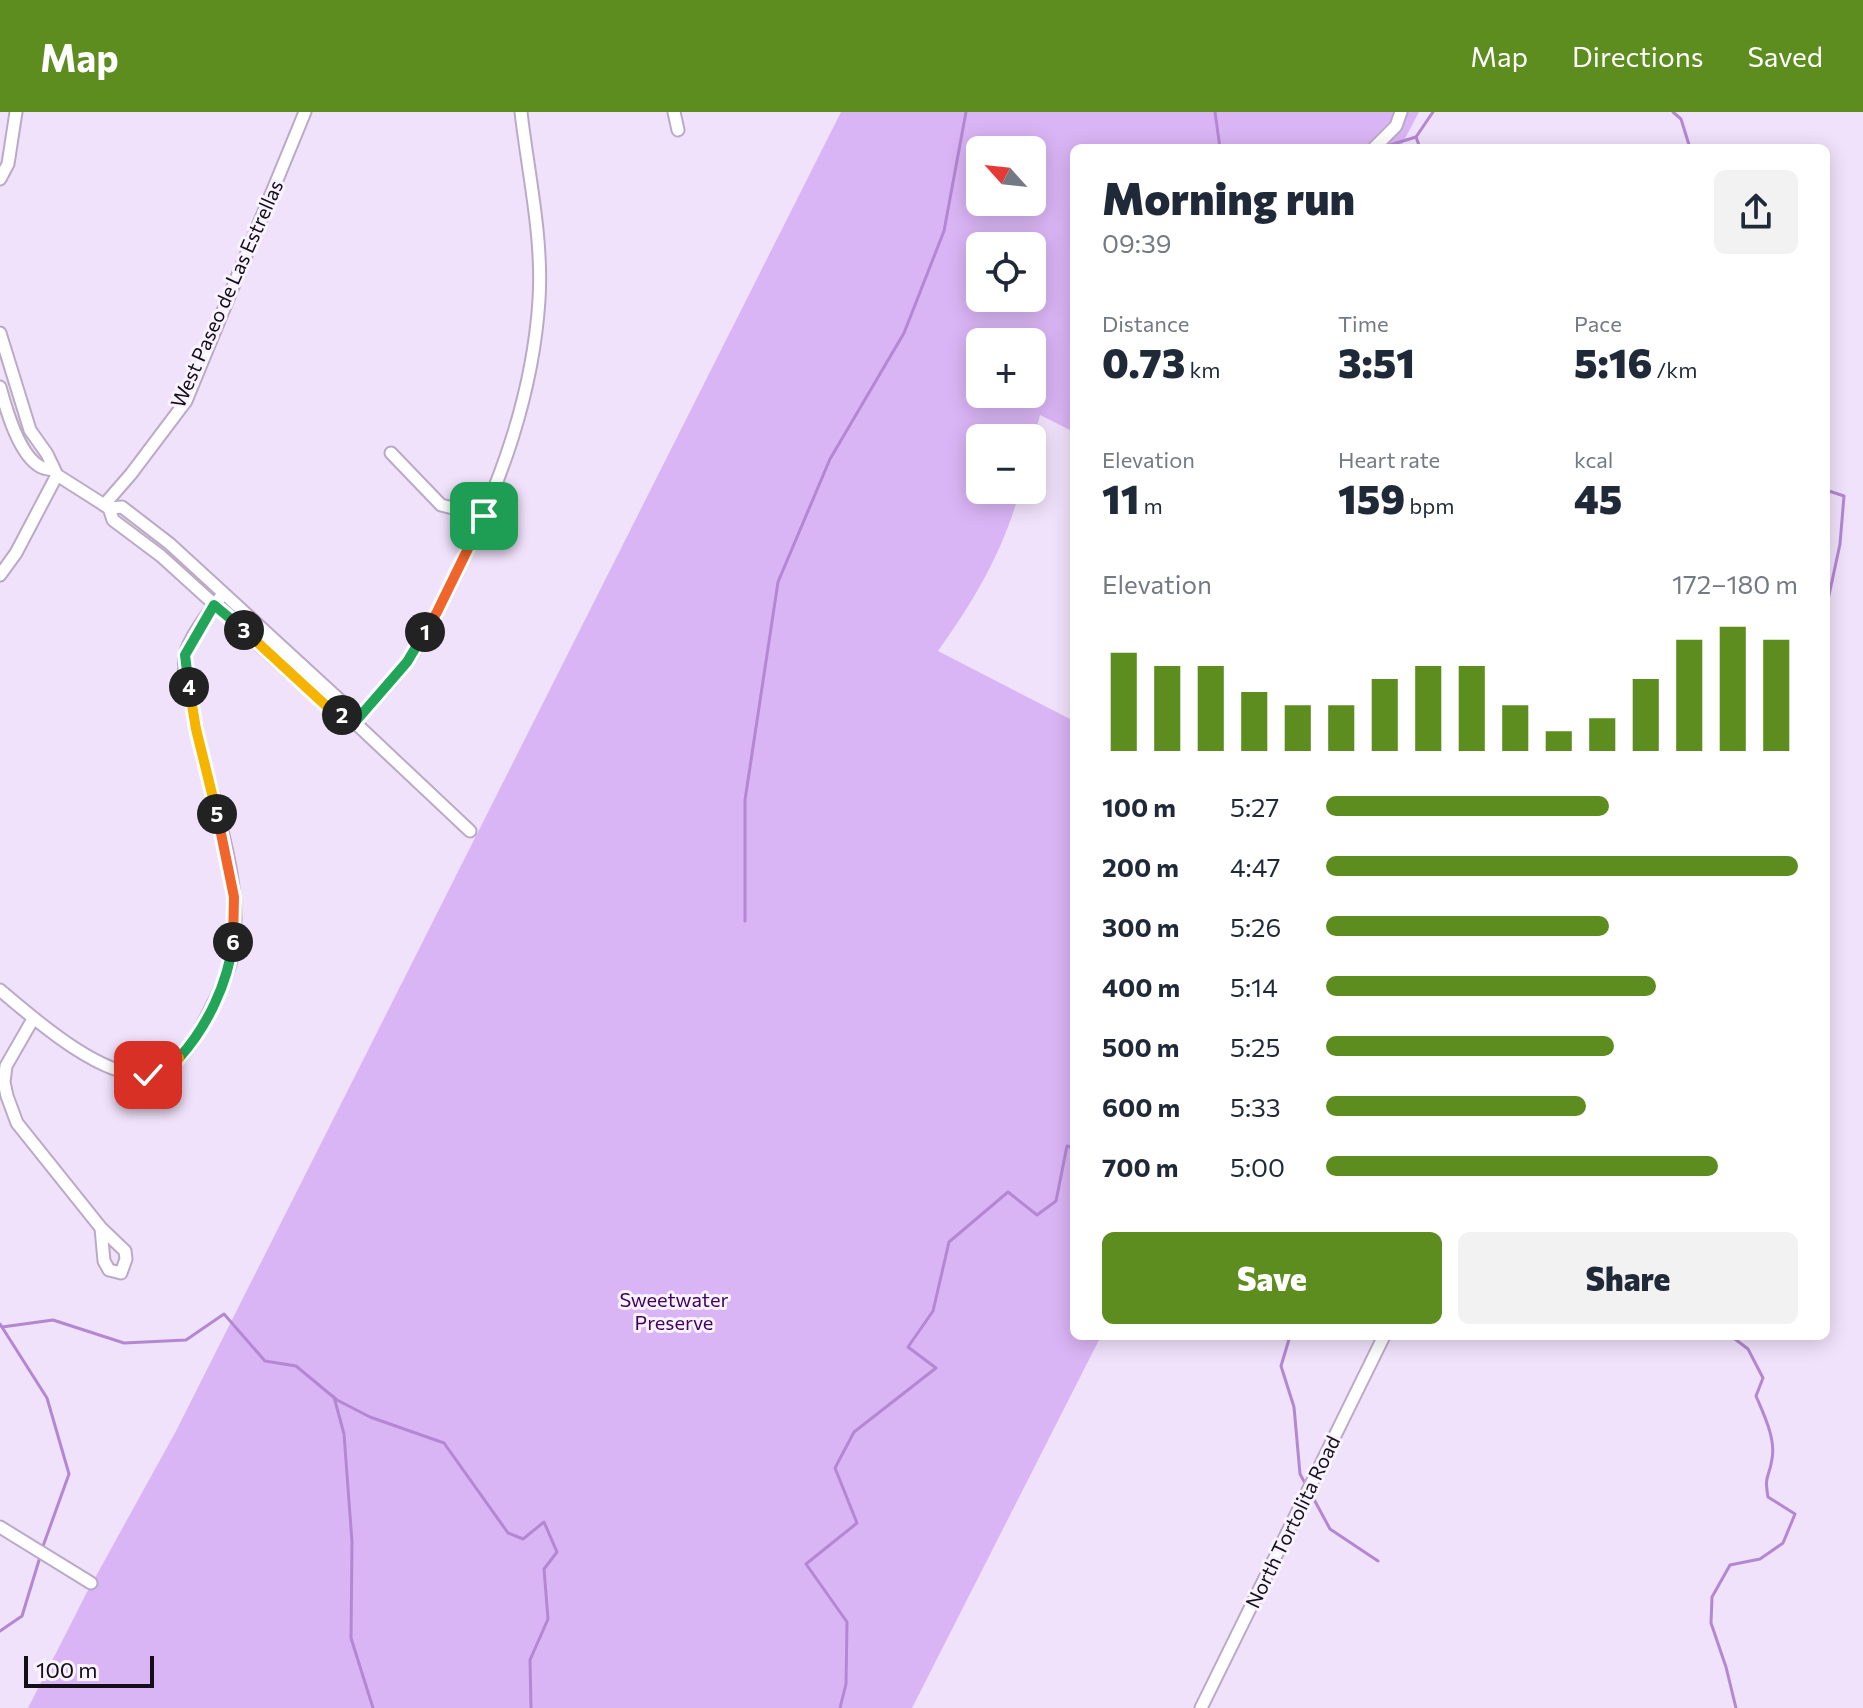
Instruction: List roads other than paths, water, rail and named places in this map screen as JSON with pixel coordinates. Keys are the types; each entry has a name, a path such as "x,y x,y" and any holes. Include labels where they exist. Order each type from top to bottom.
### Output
{"street":[{"path":"0,179 8,164 16,112"},
{"name":"West Paseo de Las Estrellas","path":"107,506 186,401 305,112"},
{"path":"352,719 407,662 437,612 484,516 515,432 530,369 539,300 539,256 521,112"},
{"path":"674,112 678,130"},
{"path":"1378,144 1396,126 1401,112"},
{"path":"0,333 30,430 56,472"},
{"path":"0,387 10,420 27,453 40,467 56,472 107,506 122,507 170,544 342,702 352,719 470,831"},
{"path":"391,453 441,505 484,516"},
{"path":"0,575 16,553 56,472"},
{"path":"107,506 113,520 161,556 334,713 352,719"},
{"path":"0,990 33,1019 101,1063 129,1073 148,1075 172,1066 191,1045 223,986 231,961 235,931 234,897 196,729 185,663 188,648 223,594"},
{"path":"33,1019 6,1066 4,1082 7,1096 17,1123 101,1228"},
{"name":"North Tortolita Road","path":"1201,1708 1382,1340"},
{"path":"0,1527 91,1583"}],"waterway":[{"path":"745,921 745,800 778,582 830,459 904,333 944,231 966,112"},
{"path":"1215,112 1219,144"},
{"path":"1419,144 1416,137 1433,112"},
{"path":"1673,112 1681,119 1689,144"},
{"path":"1393,144 1416,137"},
{"path":"1830,491 1844,496 1840,544 1830,590"},
{"path":"840,1708 846,1684 847,1622 806,1564 857,1523 835,1468 854,1432 936,1368 908,1347 933,1311 949,1242 1008,1192 1037,1215 1056,1201 1067,1146 1070,1147"},
{"path":"2,1327 53,1320 124,1343 186,1340 224,1314 265,1361 296,1366 337,1400 370,1417 444,1443 508,1533 523,1539 544,1522 557,1552 544,1569 548,1619 530,1660 531,1708"},
{"path":"0,1324 47,1398 69,1474 42,1549"},
{"path":"1289,1340 1281,1366 1294,1407 1300,1474 1306,1485"},
{"path":"1736,1340 1748,1349 1763,1378 1756,1396 1773,1451 1767,1480 1768,1497 1795,1514 1783,1543 1760,1559 1730,1565 1712,1597 1711,1623 1736,1708"},
{"path":"334,1397 344,1434 352,1542 351,1638 373,1708"},
{"path":"1310,1492 1330,1529 1378,1561"},
{"path":"0,1631 22,1616 40,1557"}],"park label":[{"name":"Sweetwater Preserve","path":"674,1312"}]}
